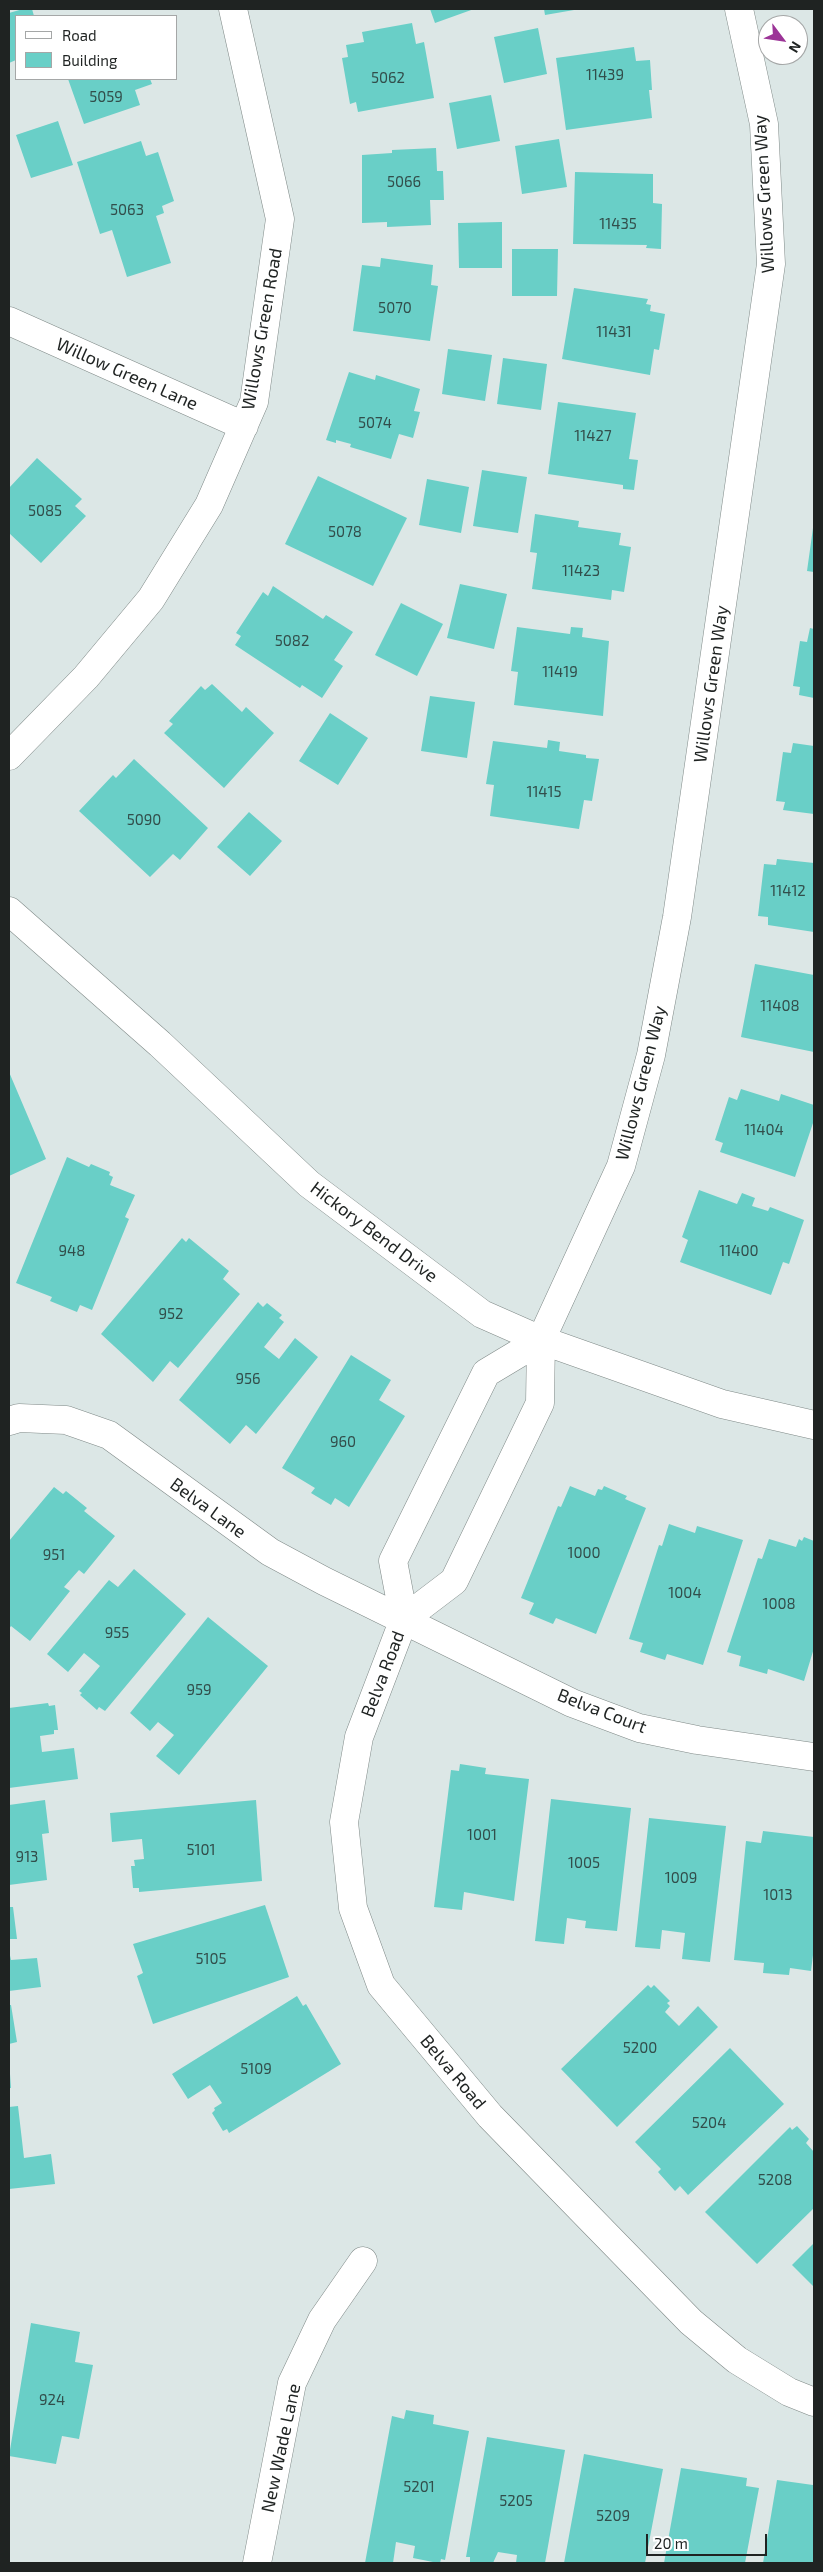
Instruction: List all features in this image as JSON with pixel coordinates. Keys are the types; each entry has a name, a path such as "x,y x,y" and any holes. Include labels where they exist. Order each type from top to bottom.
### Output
{"street":[{"name":"Willows Green Road","path":"9,756 86,677 151,599 209,506 254,402 280,219 233,9"},
{"name":"Willows Green Way","path":"541,1340 621,1166 651,1055 678,908 771,264 764,124 739,9"},
{"name":"Willow Green Lane","path":"9,321 244,426"},
{"name":"Hickory Bend Drive","path":"9,911 160,1044 309,1184 482,1314 541,1340 722,1404 814,1425"},
{"name":"Belva Road","path":"404,1620 454,1581 540,1403 541,1340"},
{"name":"Belva Road","path":"541,1340 486,1373 394,1561 404,1620 359,1737 344,1822 353,1908 381,1985 490,2116 691,2322 736,2360 789,2392 814,2402"},
{"name":"Belva Lane","path":"9,1421 20,1418 66,1420 109,1435 270,1552 404,1620"},
{"name":"Belva Court","path":"404,1620 572,1703 639,1728 697,1740 814,1757"},
{"name":"New Wade Lane","path":"258,2563 292,2383 322,2320 363,2261"}],"building":[{"path":"23,9 32,9 34,15 15,15 15,60 9,63 9,13"},
{"path":"430,9 474,9 435,23"},
{"path":"544,9 574,9 574,10 545,15"},
{"path":"412,23 416,44 424,42 434,98 358,112 356,102 350,104 342,58 348,57 346,45 364,42 362,32"},
{"path":"538,28 547,74 504,83 494,37"},
{"path":"634,47 636,61 650,60 652,90 649,90 652,118 566,130 556,58"},
{"path":"68,80 150,80 152,84 135,90 140,105 84,124"},
{"path":"491,95 500,141 457,149 449,103"},
{"path":"58,121 73,165 31,178 16,135"},
{"path":"559,139 567,187 522,194 515,146"},
{"path":"141,141 146,156 158,152 174,201 162,206 164,213 156,216 171,263 127,277 112,230 100,234 77,162"},
{"path":"436,148 437,171 443,171 444,200 430,200 431,225 387,227 387,222 362,223 362,155 392,153 392,150"},
{"path":"575,172 653,174 653,203 662,204 661,249 646,248 647,245 573,244"},
{"path":"502,222 502,268 459,268 458,223"},
{"path":"512,249 558,249 557,296 512,296"},
{"path":"381,258 433,265 431,285 438,286 430,341 353,331 362,265 380,267"},
{"path":"574,288 648,299 646,304 651,305 650,311 665,314 659,350 654,349 650,375 562,359"},
{"path":"448,349 492,355 485,401 442,394"},
{"path":"503,358 547,364 541,410 497,404"},
{"path":"349,372 375,380 376,375 420,389 414,411 420,412 413,438 399,434 391,459 350,447 351,444 336,440 336,443 326,440"},
{"path":"558,402 636,413 629,459 638,460 634,490 623,489 623,485 548,474"},
{"path":"37,458 82,499 75,506 86,516 41,563 9,533 9,488"},
{"path":"482,470 527,477 518,533 473,526"},
{"path":"318,476 407,518 373,586 285,544"},
{"path":"427,479 469,487 461,533 419,525"},
{"path":"535,514 579,521 578,527 621,533 619,545 631,547 624,592 612,590 611,600 532,589 537,553 530,552"},
{"path":"814,528 814,572 807,571"},
{"path":"460,584 507,594 494,649 447,638"},
{"path":"273,586 323,619 326,615 353,632 334,660 343,666 322,698 302,685 300,688 235,645 241,636 236,633 263,592 268,596"},
{"path":"401,603 443,624 417,676 375,655"},
{"path":"517,627 570,634 571,627 583,628 582,637 609,641 603,716 514,705 518,672 511,671"},
{"path":"810,628 814,629 814,698 799,695 800,687 793,686 800,641 807,642"},
{"path":"212,684 242,712 246,707 274,733 224,788 164,733 173,724 169,721 201,686 205,690"},
{"path":"430,696 475,702 467,758 421,751"},
{"path":"330,713 368,738 338,785 299,761"},
{"path":"548,740 560,742 559,751 586,755 586,758 599,759 592,801 584,800 579,829 490,816 494,785 486,784 493,741 547,748"},
{"path":"793,743 814,746 814,814 783,810 785,802 776,801 783,752 791,753"},
{"path":"134,759 208,828 180,860 173,854 150,877 79,811 113,775 116,778"},
{"path":"249,812 282,841 250,876 217,847"},
{"path":"777,859 814,863 814,932 768,925 768,917 758,916 764,864 776,865"},
{"path":"755,964 814,975 814,1052 741,1037"},
{"path":"9,1072 46,1159 9,1176"},
{"path":"741,1089 779,1101 781,1094 814,1105 814,1120 795,1177 720,1152 723,1143 715,1140 729,1097 737,1100"},
{"path":"67,1157 89,1167 91,1164 110,1172 109,1175 113,1177 110,1185 135,1195 125,1217 129,1219 92,1310 80,1305 77,1312 50,1301 52,1297 16,1283"},
{"path":"699,1190 737,1204 742,1193 755,1198 752,1206 768,1211 770,1207 804,1220 789,1264 783,1262 771,1295 680,1262 688,1240 682,1237"},
{"path":"182,1238 186,1242 189,1238 229,1271 223,1279 240,1294 178,1368 170,1361 153,1382 101,1334"},
{"path":"258,1302 263,1307 267,1303 282,1315 279,1318 284,1322 264,1347 279,1359 295,1338 318,1357 256,1434 246,1425 230,1444 179,1400"},
{"path":"351,1355 391,1380 379,1400 405,1416 349,1507 335,1498 331,1505 311,1493 315,1488 282,1468"},
{"path":"570,1486 595,1496 598,1489 602,1490 604,1486 627,1496 625,1499 646,1508 596,1634 556,1618 553,1624 529,1614 534,1603 521,1598 558,1506 561,1507"},
{"path":"54,1487 63,1494 66,1491 87,1508 84,1511 115,1536 84,1574 79,1570 64,1587 70,1591 30,1641 11,1626 9,1629 9,1541"},
{"path":"669,1524 695,1533 697,1526 743,1540 703,1665 667,1654 665,1660 640,1652 643,1643 629,1639 659,1545 662,1546"},
{"path":"804,1537 814,1541 814,1648 804,1681 768,1669 767,1674 739,1666 741,1656 727,1652 758,1558 762,1559 769,1539 796,1547 799,1539 802,1541"},
{"path":"134,1569 186,1614 105,1711 99,1707 97,1710 80,1695 82,1693 79,1691 100,1666 84,1653 68,1672 47,1654 109,1580 118,1587"},
{"path":"208,1617 268,1666 179,1775 156,1756 174,1735 158,1722 150,1731 130,1713"},
{"path":"48,1703 49,1706 55,1705 58,1730 54,1730 54,1734 40,1736 42,1752 74,1748 78,1779 9,1788 9,1708"},
{"path":"460,1764 486,1768 485,1774 529,1779 514,1901 464,1892 462,1910 434,1907 451,1770 459,1771"},
{"path":"551,1799 631,1808 617,1931 585,1928 586,1921 567,1918 564,1944 535,1941"},
{"path":"45,1800 49,1833 42,1834 47,1880 9,1885 9,1805"},
{"path":"256,1800 262,1881 139,1892 139,1888 133,1888 131,1866 135,1866 134,1860 144,1859 142,1839 112,1842 110,1813"},
{"path":"649,1818 726,1826 710,1962 682,1959 685,1933 662,1930 660,1949 635,1947"},
{"path":"763,1831 814,1837 814,1947 811,1971 790,1968 789,1975 763,1973 764,1963 734,1960 746,1841 761,1843"},
{"path":"265,1905 289,1977 153,2024 137,1976 143,1973 133,1944"},
{"path":"9,1907 13,1907 17,1939 9,1939"},
{"path":"9,1951 11,1960 37,1958 41,1987 9,1991"},
{"path":"648,1985 651,1988 654,1985 670,2001 667,2003 670,2006 665,2012 679,2026 698,2006 718,2027 617,2127 561,2069"},
{"path":"297,1996 303,2006 306,2004 341,2064 229,2133 227,2129 223,2131 212,2113 215,2110 214,2108 222,2103 210,2085 188,2099 172,2074"},
{"path":"9,2005 11,2005 17,2042 9,2044"},
{"path":"730,2048 784,2104 688,2195 680,2186 675,2191 658,2172 661,2169 635,2142"},
{"path":"9,2060 11,2088 9,2088"},
{"path":"18,2106 24,2158 51,2154 55,2184 9,2189 9,2107"},
{"path":"797,2126 809,2139 806,2143 814,2152 814,2208 757,2264 705,2212 790,2127 792,2130"},
{"path":"814,2243 814,2287 792,2265"},
{"path":"31,2323 80,2332 75,2362 93,2365 79,2439 62,2436 56,2464 9,2456"},
{"path":"406,2410 434,2415 433,2424 469,2431 445,2560 441,2559 440,2563 438,2563 413,2558 415,2546 396,2542 393,2563 365,2563 392,2416 404,2419"},
{"path":"487,2437 565,2450 545,2563 516,2563 517,2555 498,2552 493,2563 470,2562 470,2557 466,2557"},
{"path":"584,2454 663,2469 645,2563 564,2563"},
{"path":"681,2468 747,2478 746,2486 759,2488 745,2563 664,2563"},
{"path":"777,2480 813,2485 814,2563 763,2563"}]}
